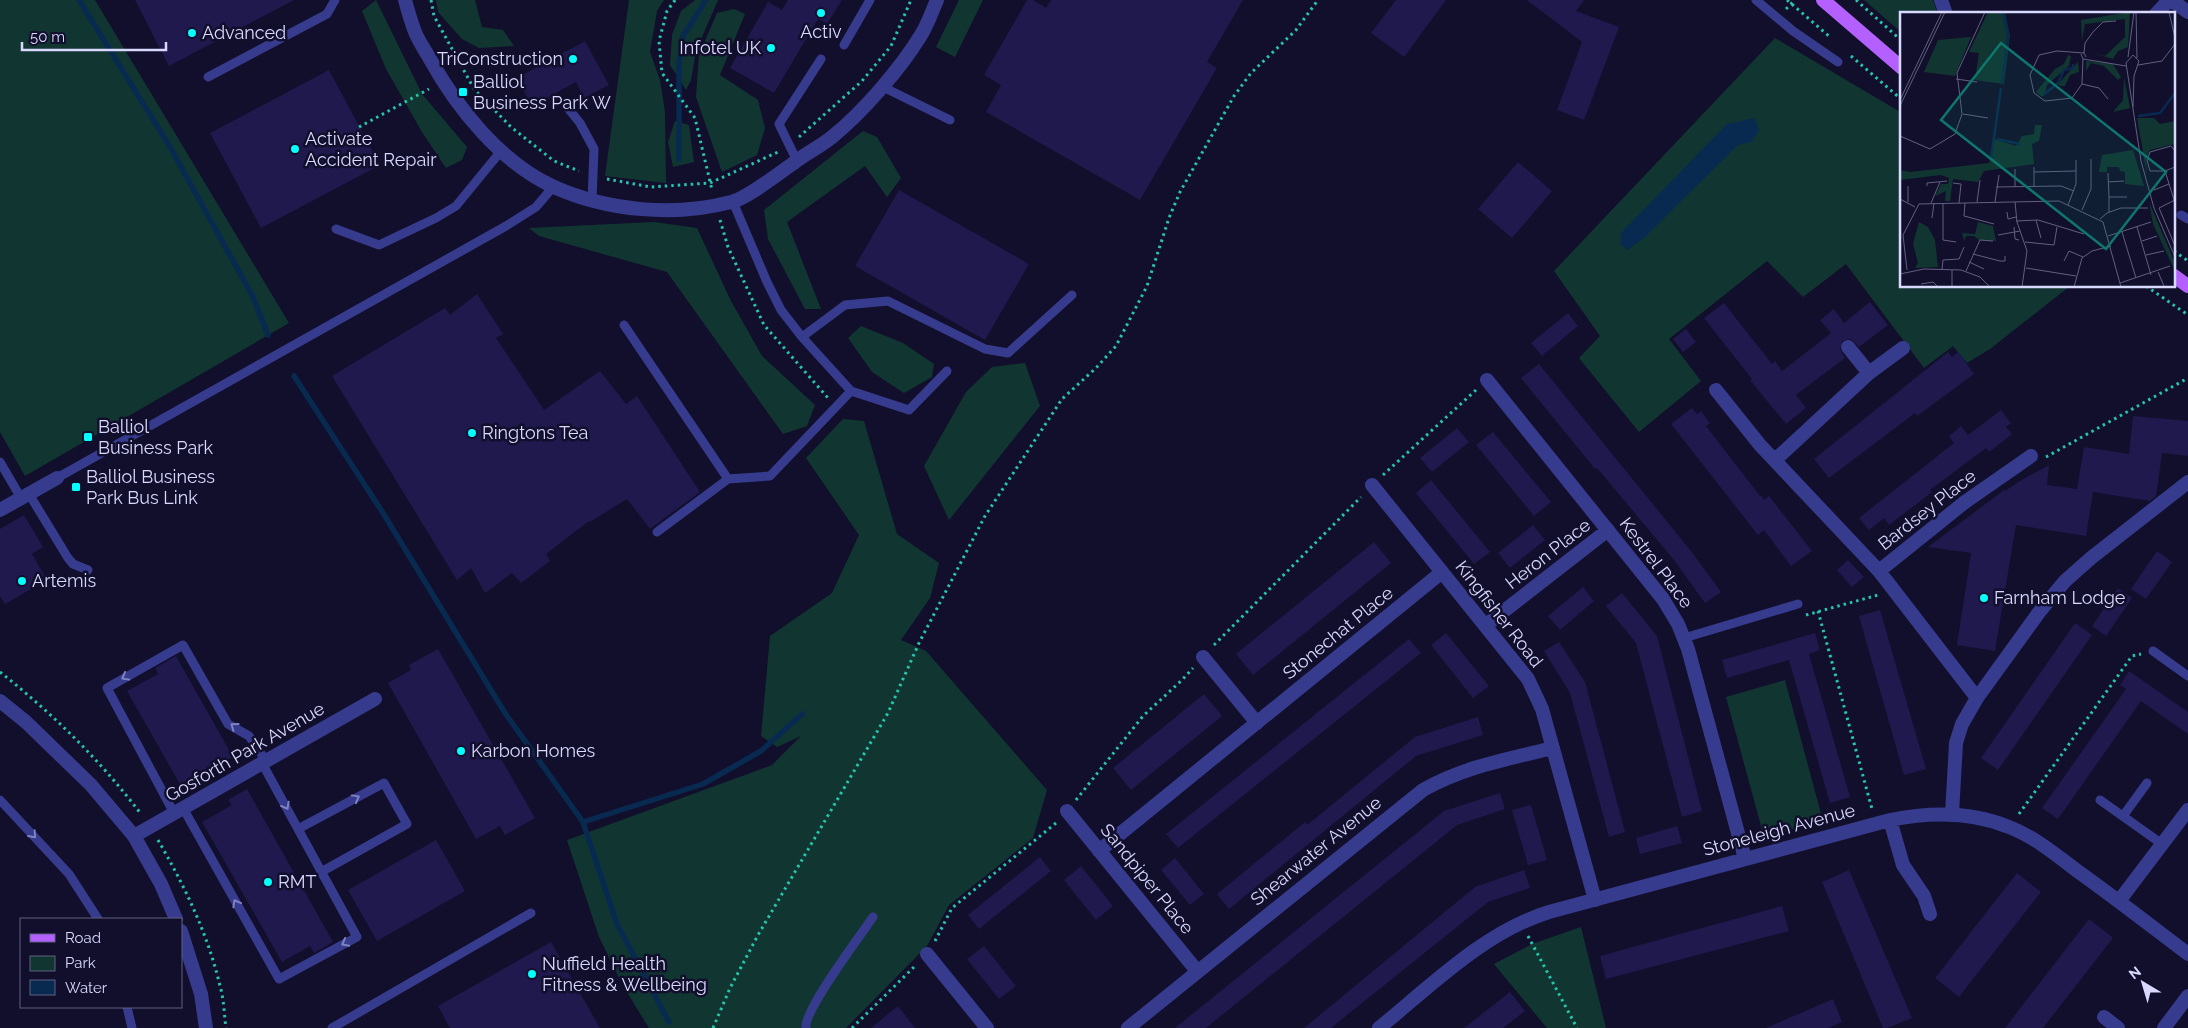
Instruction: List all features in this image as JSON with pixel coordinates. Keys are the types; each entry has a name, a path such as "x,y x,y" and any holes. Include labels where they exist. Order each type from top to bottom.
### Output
{"main road":[{"path":"1823,0 1900,66"},
{"path":"2176,277 2188,286"}],"street":[{"path":"405,0 416,34 442,81 476,126 501,151 553,187 592,200 629,208 680,211 733,202 781,173 832,137 898,67 922,33 936,0"},
{"path":"1941,0 1945,12"},
{"path":"2158,12 2170,0 2188,12"},
{"path":"1848,347 1869,373"},
{"path":"1775,460 1869,373 1903,348"},
{"name":"Kestrel Place","path":"1487,380 1663,599 1684,638 1745,859"},
{"path":"1716,390 1747,430 1880,571"},
{"name":"Bardsey Place","path":"1977,698 1880,571 1965,502 2030,456"},
{"path":"0,510 57,478"},
{"path":"1952,814 1956,743 1962,724 1977,698 2065,581 2091,558 2188,482"},
{"name":"Kingfisher Road","path":"1372,485 1528,679 1542,709 1595,900"},
{"name":"Heron Place","path":"1486,625 1608,530"},
{"name":"Stonechat Place","path":"1099,851 1442,572"},
{"path":"1203,656 1257,723"},
{"name":"Gosforth Park Avenue","path":"134,836 375,699"},
{"path":"0,701 26,722 91,785 134,836 161,884 176,918"},
{"name":"Shearwater Avenue","path":"1128,1028 1423,790 1474,768 1552,748"},
{"path":"2119,901 2188,810"},
{"name":"Sandpiper Place","path":"1067,811 1197,971"},
{"name":"Stoneleigh Avenue","path":"1379,1028 1480,947 1521,921 1890,820 1928,814 1952,814 1992,821 2010,827 2047,848 2188,954"},
{"path":"1890,820 1903,866 1924,896 1930,914"},
{"path":"182,934 201,994 206,1028"},
{"path":"928,954 986,1028"},
{"path":"2164,1028 2188,996"},
{"path":"2104,1017 2118,1028"}],"lane":[{"path":"208,77 327,14 335,0"},
{"path":"844,45 870,0"},
{"path":"1756,0 1785,25 1838,62"},
{"path":"796,161 779,124 821,59"},
{"path":"881,86 950,120"},
{"path":"567,107 580,123 594,149 592,200"},
{"path":"336,229 379,245 402,235 456,206 501,151"},
{"path":"57,478 506,226 536,207 553,187"},
{"path":"733,202 781,310 802,337 851,391 909,410 947,371"},
{"path":"802,337 845,305 888,301 985,349 1008,353 1072,296"},
{"path":"624,325 728,479"},
{"path":"657,532 728,479 770,476 851,391"},
{"path":"0,462 68,558 73,564 88,570"},
{"path":"1684,638 1798,604"},
{"path":"184,646 228,724 249,736 264,762 357,937 279,979 107,688 184,646"},
{"path":"2153,651 2188,676"},
{"path":"298,829 384,782 407,824 321,872"},
{"path":"2123,816 2147,783"},
{"path":"0,800 69,874 97,918"},
{"path":"2100,800 2162,844"},
{"path":"332,1028 531,913"},
{"path":"806,1028 805,1024 816,1000 873,917"},
{"path":"127,1008 132,1028"}],"path":[{"path":"431,0 434,16 474,89 511,127 554,161 594,176 651,187 710,183 790,146 862,82 891,46 911,0"},
{"path":"676,0 667,11 659,41 662,73 695,118 715,205"},
{"path":"713,1028 730,988 758,935 888,713 919,643 985,516 1062,398 1096,368 1116,346 1147,286 1169,218 1180,192 1234,96 1251,73 1296,30 1318,0"},
{"path":"1787,0 1791,4 1795,0"},
{"path":"1856,0 1900,38"},
{"path":"359,127 442,81"},
{"path":"2176,252 2187,260"},
{"path":"2149,288 2188,315"},
{"path":"2030,456 2042,459 2188,378"},
{"path":"852,1028 928,954 952,908 1052,827 1143,716 1182,680 1203,656 1372,485 1487,380"},
{"path":"1890,820 1872,809 1818,612 1895,590"},
{"path":"2010,827 2132,656 2153,651"},
{"path":"1521,921 1577,1028"}],"green space":[{"path":"0,0 95,0 289,323 25,476 0,432"},
{"path":"376,0 422,94 467,147 462,160 446,168 422,132 386,69 362,11"},
{"path":"436,0 475,0 482,27 503,30 514,46 479,48 462,39 438,12"},
{"path":"629,0 664,0 657,11 650,52 660,80 665,112 666,183 605,176"},
{"path":"695,0 718,0 696,51 691,80 686,90 670,65 672,35 681,11"},
{"path":"959,0 983,0 955,57 936,47"},
{"path":"1864,0 1933,0 1937,12 1900,12 1900,31"},
{"path":"734,9 745,14 720,75 758,100 765,128 757,155 722,172 696,97 699,55 717,13"},
{"path":"1775,38 1900,112 1900,288 2067,288 1990,349 1967,363 1953,346 1924,368 1846,264 1803,297 1767,261 1669,339 1701,381 1639,432 1579,358 1600,336 1554,271"},
{"path":"675,121 689,125 694,162 673,167 668,142"},
{"path":"863,131 877,137 901,178 887,197 865,166 787,222 821,309 805,309 768,239 764,210"},
{"path":"654,222 697,228 731,301 762,356 815,405 807,426 783,434 667,272 539,236 529,228"},
{"path":"861,326 903,343 934,364 932,377 904,393 872,372 848,338"},
{"path":"1025,363 1040,406 949,520 924,466 966,392 992,367"},
{"path":"843,419 864,421 897,534 939,563 930,598 901,640 926,651 1047,790 1033,838 949,905 927,946 846,1028 649,1028 623,986 599,937 567,840 772,765 801,736 777,747 761,736 770,636 832,593 859,535 806,458"},
{"path":"1785,680 1823,821 1764,837 1726,697"},
{"path":"1581,927 1606,1028 1547,1028 1494,964 1532,944"}],"water":[{"path":"1755,118 1759,131 1751,142 1738,145 1644,238 1627,250 1620,244 1621,233 1727,124"}],"building":[{"name":"Advanced","path":"135,0 294,0 169,66"},
{"name":"Infotel UK","path":"788,0 842,0 827,24 818,19 774,93 730,68 768,2 782,10"},
{"path":"1027,0 1033,0 1046,8 1051,0 1243,0 1207,62 1217,68 1140,200 986,112 1001,85 984,75"},
{"path":"1396,0 1446,0 1404,57 1371,33"},
{"path":"1527,0 1584,0 1576,11 1619,27 1584,120 1557,110 1582,42"},
{"name":"TriConstruction","path":"585,41 609,85 584,98 576,82 532,106 517,78"},
{"name":"Activate Accident Repair","path":"329,70 380,165 261,228 210,133"},
{"path":"1518,162 1552,191 1512,238 1478,209"},
{"path":"899,190 1029,264 985,340 855,266"},
{"name":"Ringtons Tea","path":"477,294 503,334 496,338 544,410 600,371 626,404 637,396 700,492 650,529 627,499 589,521 546,554 550,561 521,583 512,573 485,593 471,568 457,580 332,376 445,308 450,315"},
{"path":"1870,302 1888,325 1859,347 1851,339 1842,341 1840,349 1845,358 1796,395 1806,408 1786,424 1750,380 1752,379 1704,318 1724,303 1772,364 1775,361 1782,371 1831,333 1820,320 1834,309 1844,323"},
{"path":"1568,313 1578,326 1542,356 1531,343"},
{"path":"1686,329 1696,342 1683,352 1673,339"},
{"path":"1948,352 1952,357 1958,352 1974,374 1917,416 1915,413 1829,478 1814,459"},
{"path":"1539,364 1691,551 1721,592 1705,603 1674,560 1597,468 1595,469 1521,378"},
{"path":"1692,408 1697,414 1701,411 1710,423 1706,426 1760,496 1764,500 1769,496 1812,551 1791,566 1764,530 1758,535 1671,424"},
{"path":"2001,410 2011,423 2006,427 2012,434 1989,452 1986,448 1930,490 1932,492 1889,525 1884,518 1869,530 1859,518 1954,443 1949,436 1961,426 1968,435"},
{"name":"Farnham Lodge","path":"2133,416 2188,421 2188,456 2162,453 2156,496 2150,501 2093,492 2086,536 2016,525 1995,651 1957,645 1971,553 1928,547 2004,490 2049,465 2047,485 2077,489 2084,447 2129,454"},
{"path":"1457,428 1469,442 1432,472 1420,458"},
{"path":"1493,432 1551,502 1534,516 1476,445"},
{"path":"1431,480 1490,552 1474,564 1416,493"},
{"path":"24,515 43,547 32,554 47,580 5,604 0,596 0,529"},
{"path":"1533,525 1545,540 1510,568 1498,553"},
{"path":"1374,542 1391,563 1253,675 1236,654"},
{"path":"2157,551 2172,562 2146,599 2131,589"},
{"path":"1848,560 1864,577 1852,587 1837,570"},
{"path":"1583,587 1594,601 1560,630 1548,616"},
{"path":"2118,588 2132,598 2106,636 2092,626"},
{"path":"1622,593 1657,636 1702,811 1682,817 1636,643 1606,606"},
{"path":"1880,610 1926,769 1904,775 1859,616"},
{"path":"2075,623 2092,635 1998,770 1981,758"},
{"path":"1446,633 1489,686 1473,698 1431,645"},
{"path":"1815,633 1820,650 1809,654 1850,797 1830,803 1789,660 1727,678 1722,660"},
{"path":"1409,639 1421,653 1178,848 1166,834"},
{"path":"1559,642 1585,682 1625,832 1609,837 1570,693 1544,651"},
{"name":"Karbon Homes","path":"438,649 535,818 505,835 500,826 476,839 388,683 411,670 409,665"},
{"path":"176,656 233,757 181,786 127,691 158,674 155,668"},
{"path":"2129,671 2188,712 2188,734 2141,701 2058,819 2042,808 2126,689 2120,685"},
{"path":"1204,694 1222,716 1131,790 1113,768"},
{"path":"1478,717 1483,735 1416,756 1229,909 1217,894 1305,822 1307,825 1415,737"},
{"name":"RMT","path":"247,789 333,942 314,953 310,946 282,962 202,822 232,805 228,800"},
{"path":"1500,793 1505,809 1457,825 1206,1028 1175,1028 1444,811"},
{"path":"1531,805 1547,860 1528,865 1512,810"},
{"path":"1677,826 1682,843 1640,854 1636,838"},
{"path":"436,840 465,891 377,941 348,890"},
{"path":"1040,857 1051,871 979,929 968,915"},
{"path":"1175,858 1204,894 1190,905 1161,870"},
{"path":"1081,866 1113,906 1096,920 1064,880"},
{"path":"1524,870 1530,888 1488,902 1331,1028 1304,1028 1475,887"},
{"path":"1849,870 1912,1018 1887,1028 1883,1028 1822,882"},
{"path":"2017,873 2041,892 1959,997 1935,978"},
{"path":"1782,906 1789,931 1606,979 1600,956"},
{"path":"2089,919 2113,938 2043,1028 2005,1028"},
{"name":"Nuffield Health Fitness & Wellbeing","path":"551,942 600,1028 450,1028 438,1006"},
{"path":"984,946 1016,986 999,999 967,959"},
{"path":"1510,992 1525,1011 1503,1028 1464,1028"},
{"path":"1833,999 1842,1022 1828,1028 1766,1028"},
{"path":"898,1006 915,1028 871,1028"}],"waterway":[{"path":"79,0 170,147 253,297 268,335"},
{"path":"679,159 679,63 683,36 706,0"},
{"path":"294,376 383,513 505,713 583,822 617,924 669,1022"},
{"path":"583,822 703,784 761,751 802,714"}],"place":[{"name":"Activ","path":"821,13"},
{"name":"Advanced","path":"192,33"},
{"name":"Infotel UK","path":"771,48"},
{"name":"TriConstruction","path":"573,59"},
{"name":"Balliol Business Park W","path":"463,92"},
{"name":"Activate Accident Repair","path":"295,149"},
{"name":"Ringtons Tea","path":"472,433"},
{"name":"Balliol Business Park","path":"88,437"},
{"name":"Balliol Business Park Bus Link","path":"76,487"},
{"name":"Artemis","path":"22,581"},
{"name":"Farnham Lodge","path":"1984,598"},
{"name":"Karbon Homes","path":"461,751"},
{"name":"RMT","path":"268,882"},
{"name":"Nuffield Health Fitness & Wellbeing","path":"532,974"}]}
